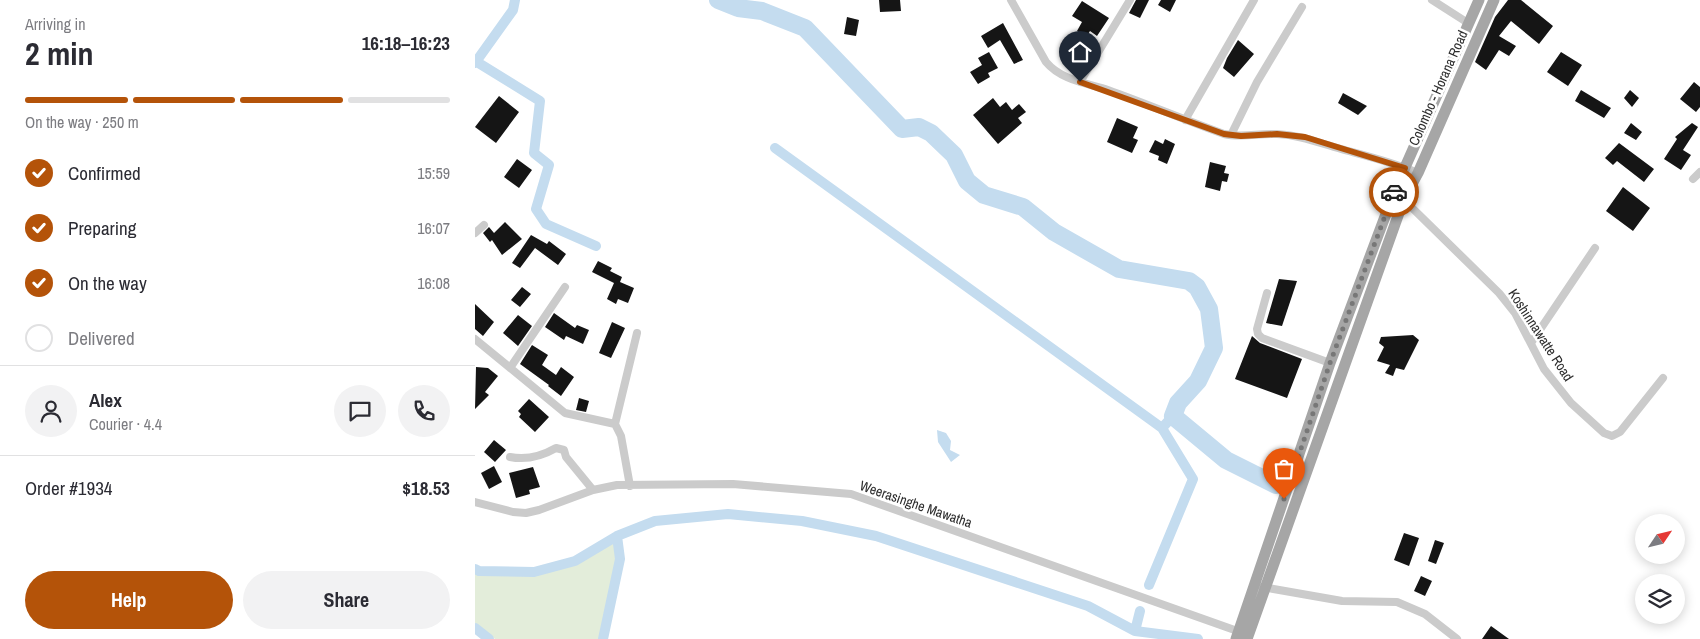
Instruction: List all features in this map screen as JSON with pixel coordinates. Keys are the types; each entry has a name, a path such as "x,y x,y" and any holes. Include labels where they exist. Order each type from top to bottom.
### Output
{"main road":[{"name":"Colombo - Horana Road","path":"1261,587 1330,363 1395,190 1479,0"},
{"name":"Colombo - Horana Road","path":"1242,636 1340,376 1404,199 1418,173 1494,0"}],"street":[{"path":"1011,0 1046,62 1052,70 1061,75 1231,135 1277,134 1305,137 1418,173"},
{"path":"1080,82 1130,0"},
{"path":"1185,120 1254,0"},
{"path":"1432,0 1468,23"},
{"path":"1231,135 1257,82 1302,7"},
{"path":"1693,179 1700,172"},
{"name":"Koshinnawatte Road","path":"1395,190 1499,293 1515,313 1544,369 1571,403 1608,436 1620,432 1663,378"},
{"path":"475,233 484,225"},
{"path":"1531,343 1595,248"},
{"path":"511,368 565,287"},
{"path":"1267,293 1257,329 1258,334 1262,338 1330,363"},
{"path":"630,486 621,436 615,424 637,333"},
{"path":"475,339 565,413 615,424"},
{"path":"510,457 521,459 549,452 556,448 563,450 566,457 593,490"},
{"name":"Weerasinghe Mawatha","path":"475,502 513,512 526,513 593,490 617,485 733,484 851,494 1242,636"},
{"path":"1261,587 1342,601 1397,602 1425,614 1457,639"}],"green space":[{"path":"615,541 616,561 599,639 495,639 475,623 475,573 534,575 574,565"}],"water":[{"path":"937,430 946,433 951,441 950,450 960,455 951,462 938,442"}],"building":[{"path":"879,0 900,0 901,11 880,12"},
{"path":"1136,0 1149,0 1140,18 1129,13"},
{"path":"1161,0 1176,0 1170,12 1158,5"},
{"path":"1508,0 1521,0 1553,26 1539,44 1511,21 1499,36 1516,46 1509,56 1499,50 1486,70 1475,62 1495,17"},
{"path":"1082,1 1109,18 1097,36 1090,31 1086,37 1077,31 1082,22 1072,16"},
{"path":"847,17 859,20 856,36 844,34"},
{"path":"1003,23 1023,60 1014,64 1000,40 988,48 981,36"},
{"path":"1238,40 1254,54 1234,77 1223,68"},
{"path":"989,52 998,68 988,73 990,77 978,84 970,72 982,65 978,58"},
{"path":"1561,52 1582,65 1568,86 1547,72"},
{"path":"1694,82 1700,87 1700,107 1696,112 1680,99"},
{"path":"1581,90 1611,108 1604,118 1575,101"},
{"path":"1630,90 1639,98 1632,107 1624,98"},
{"path":"1343,93 1367,106 1358,115 1338,103"},
{"path":"499,96 519,112 496,143 475,127"},
{"path":"993,98 1000,107 1006,102 1012,110 1019,104 1026,112 1018,118 1022,123 998,144 973,115"},
{"path":"1117,118 1138,127 1133,138 1138,140 1132,153 1107,142"},
{"path":"1631,123 1642,132 1636,140 1624,133"},
{"path":"1692,123 1698,127 1683,150 1691,155 1681,170 1664,159 1677,139 1675,137"},
{"path":"1165,139 1175,144 1167,164 1158,160 1159,156 1149,152 1155,140 1163,144"},
{"path":"1619,143 1654,169 1644,182 1617,161 1613,165 1605,158"},
{"path":"517,159 532,170 519,188 504,177"},
{"path":"1210,162 1226,166 1224,173 1229,174 1227,182 1222,181 1220,191 1205,187"},
{"path":"1623,187 1650,208 1633,231 1606,211"},
{"path":"505,222 522,239 502,255 492,240 490,242 483,233 489,227 494,233"},
{"path":"531,235 547,244 549,241 566,254 558,265 535,248 520,268 512,263"},
{"path":"598,261 612,268 610,271 622,277 620,282 634,288 628,303 618,299 616,304 607,299 614,283 592,272"},
{"path":"1279,279 1297,281 1282,326 1266,323"},
{"path":"522,287 531,294 520,307 511,300"},
{"path":"475,304 494,322 483,336 475,329"},
{"path":"554,313 575,328 577,325 589,330 583,344 566,336 564,340 545,327"},
{"path":"518,315 532,326 518,346 503,333"},
{"path":"612,322 625,328 611,358 599,353"},
{"path":"1413,335 1419,340 1404,370 1396,368 1393,376 1385,373 1390,365 1377,361 1384,347 1379,343 1381,337"},
{"path":"1252,336 1260,343 1302,359 1287,398 1235,379"},
{"path":"532,345 548,355 542,365 556,375 561,367 574,377 561,396 520,364"},
{"path":"476,367 488,368 498,376 485,392 489,395 475,409"},
{"path":"579,398 589,401 586,412 576,410"},
{"path":"529,399 549,417 535,432 519,417 521,414 518,411"},
{"path":"494,440 506,450 495,462 484,452"},
{"path":"494,466 502,482 489,489 481,473"},
{"path":"533,467 540,487 529,490 530,494 516,498 509,473"},
{"path":"1404,533 1419,538 1409,566 1394,560"},
{"path":"1435,540 1444,543 1436,564 1428,561"},
{"path":"1421,576 1432,581 1425,596 1414,591"},
{"path":"1491,626 1509,639 1482,639"}],"waterway":[{"path":"475,63 513,10 515,0"},
{"path":"718,0 738,8 762,11 805,28 902,129 919,127 931,133 954,155 967,181 984,195 1023,207 1054,232 1119,269 1189,281 1197,287 1209,309 1214,348 1198,381 1178,403 1173,416 1226,460 1276,485"},
{"path":"477,62 540,101 534,153 549,165 536,209 546,224 596,246"},
{"path":"775,148 1162,428 1173,416"},
{"path":"1149,585 1193,479 1162,428"},
{"path":"475,569 479,571 534,572 575,561 617,536 655,521 728,514 802,521 876,536 1088,606 1135,631 1198,639"},
{"path":"603,639 620,559 617,536"},
{"path":"1135,631 1140,611"},
{"path":"475,628 489,639"}],"way so far":[{"path":"1284,499 1330,363 1394,192"}],"route":[{"path":"1080,82 1107,90 1224,134 1241,136 1277,134 1305,137 1375,157 1405,168 1394,192"}]}
